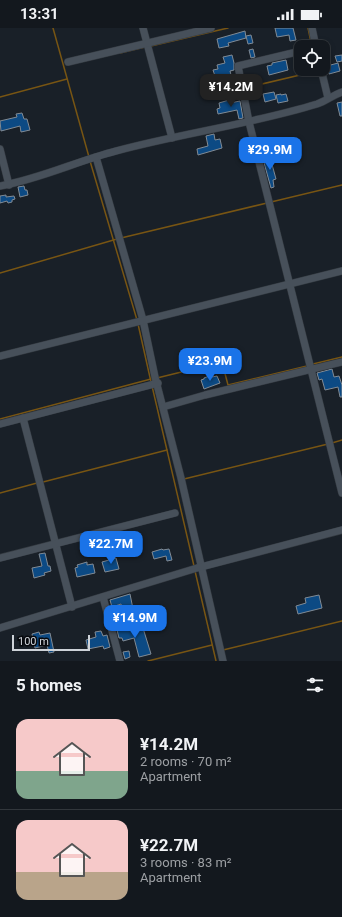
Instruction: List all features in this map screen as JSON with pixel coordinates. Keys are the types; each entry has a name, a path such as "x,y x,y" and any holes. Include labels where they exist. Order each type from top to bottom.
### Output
{"street":[{"path":"143,28 172,138"},
{"path":"68,62 148,45 211,28"},
{"path":"312,28 315,40"},
{"path":"294,53 238,66 249,122 342,493"},
{"path":"323,76 328,98"},
{"path":"0,186 35,178 116,151 249,122 318,103 342,92"},
{"path":"0,148 9,184"},
{"path":"92,158 119,239 139,321 163,407 181,479 197,568 223,661"},
{"path":"0,356 342,271"},
{"path":"163,407 311,367 342,362"},
{"path":"0,424 155,382"},
{"path":"23,418 72,607"},
{"path":"0,558 56,546 175,513"},
{"path":"0,628 197,568 342,530"},
{"path":"103,597 120,661"}],"building":[{"path":"275,28 293,28 296,40 290,41 289,35 277,37"},
{"path":"245,31 246,38 228,43 229,46 219,48 217,39"},
{"path":"251,35 253,43 248,44 246,36"},
{"path":"253,49 255,57 251,58 249,50"},
{"path":"232,55 234,70 230,71 231,75 216,79 213,70 218,69 217,65 225,63 223,57"},
{"path":"342,55 342,61 337,62 335,56"},
{"path":"286,60 288,70 269,75 267,66 272,65 272,63"},
{"path":"338,63 340,71 330,74 330,65"},
{"path":"274,92 276,99 265,102 263,94"},
{"path":"286,94 288,101 278,103 276,95"},
{"path":"229,100 230,103 240,101 243,118 239,119 237,110 218,114 217,109 220,108 219,103"},
{"path":"342,102 342,116 340,116 337,103"},
{"path":"22,113 24,119 27,119 30,130 21,132 20,126 1,131 0,121 17,117 16,114"},
{"path":"214,134 215,140 220,139 222,148 198,155 197,149 208,146 206,136"},
{"path":"270,157 276,179 273,180 274,187 271,188 263,159"},
{"path":"24,186 28,195 20,197 18,187"},
{"path":"6,195 6,197 14,196 15,199 12,200 12,202 8,203 7,201 0,203 0,196"},
{"path":"332,369 334,377 339,376 342,385 342,397 340,397 338,387 325,390 322,379 319,380 317,373"},
{"path":"212,375 212,377 217,376 220,383 204,389 201,380"},
{"path":"162,549 169,549 172,560 167,561 166,556 154,559 152,552"},
{"path":"45,553 48,566 50,566 51,571 44,573 45,575 34,578 32,568 42,566 39,554"},
{"path":"116,558 119,569 105,572 102,562"},
{"path":"87,562 87,565 93,564 95,573 77,577 75,568 78,567 77,565"},
{"path":"130,594 133,609 123,612 121,604 112,607 110,600"},
{"path":"319,595 322,608 298,614 296,606 306,603 305,598"},
{"path":"121,625 123,630 137,626 138,630 143,628 151,654 139,657 134,638 123,641 122,638 119,638 116,626"},
{"path":"101,631 103,636 107,635 110,647 104,649 103,646 88,649 86,640 96,637 95,632"},
{"path":"39,632 40,635 50,633 54,652 49,653 47,645 35,648 32,634"},
{"path":"129,651 130,657 125,659 123,652"}],"waterway":[{"path":"53,28 89,157"},
{"path":"151,46 228,28"},
{"path":"308,28 311,40"},
{"path":"120,53 145,47"},
{"path":"245,88 296,76"},
{"path":"0,97 67,79"},
{"path":"90,161 137,320"},
{"path":"271,202 342,185"},
{"path":"121,238 267,203"},
{"path":"0,273 117,239"},
{"path":"138,324 151,382"},
{"path":"313,364 342,357"},
{"path":"157,378 222,362 228,385 307,366"},
{"path":"0,419 151,379"},
{"path":"152,386 194,566"},
{"path":"332,443 342,440"},
{"path":"184,479 328,444"},
{"path":"43,482 167,450"},
{"path":"0,493 37,483"},
{"path":"195,571 216,661"},
{"path":"223,650 342,621"},
{"path":"148,661 212,645"}]}
